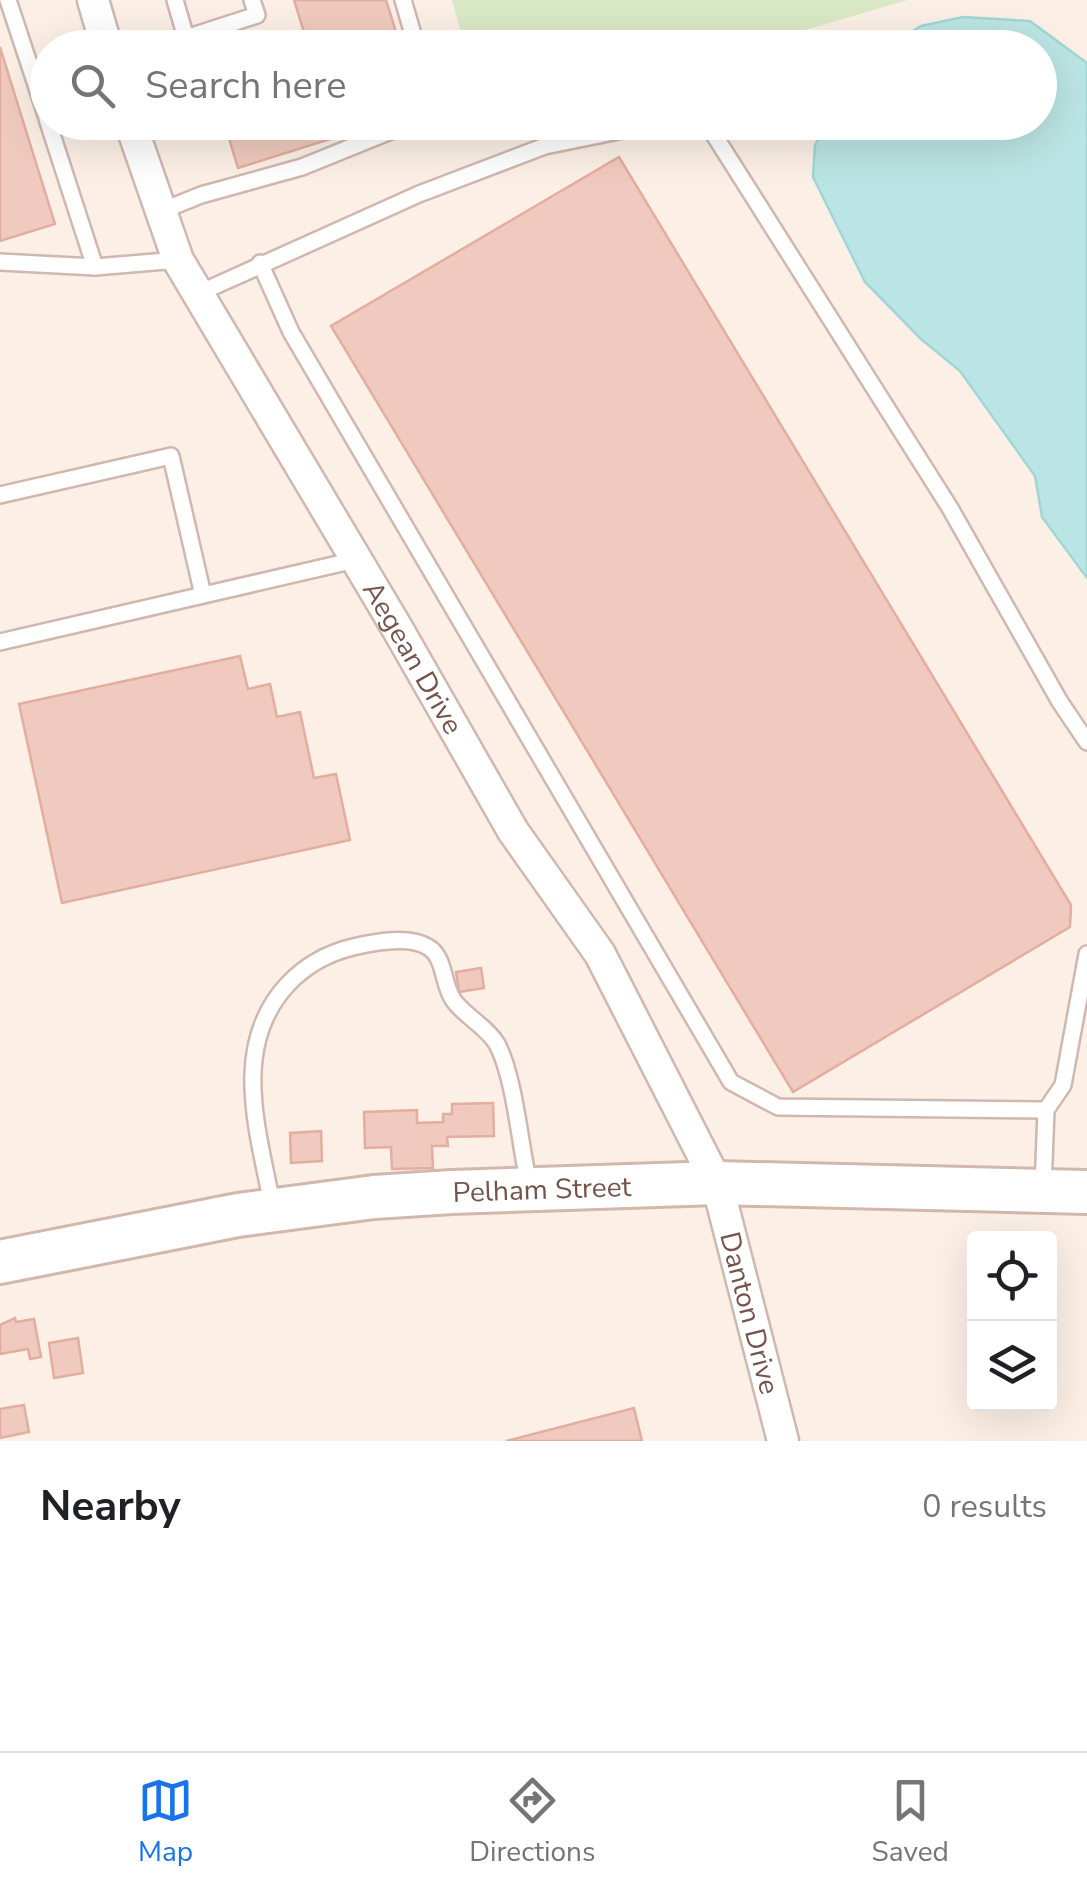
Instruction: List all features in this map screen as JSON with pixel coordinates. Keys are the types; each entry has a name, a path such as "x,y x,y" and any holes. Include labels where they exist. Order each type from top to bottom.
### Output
{"street":[{"path":"93,0 102,30"},
{"name":"Aegean Drive","path":"136,140 178,260 513,831 600,954 717,1183"},
{"name":"Pelham Street","path":"0,1262 178,1225 374,1197 717,1183 1087,1192"},
{"name":"Danton Drive","path":"717,1183 784,1441"}],"lane":[{"path":"8,0 30,67"},
{"path":"175,0 184,30"},
{"path":"211,30 257,15 252,0"},
{"path":"403,0 411,30"},
{"path":"54,140 95,267"},
{"path":"160,212 302,167 369,140"},
{"path":"198,294 418,194 545,146 574,140"},
{"path":"717,140 950,508 1060,702 1087,742"},
{"path":"0,262 95,267 178,260"},
{"path":"260,263 291,332 731,1082 778,1107 1046,1110"},
{"path":"0,496 170,456 203,595"},
{"path":"0,642 355,560"},
{"path":"273,1210 252,1093 259,1030 272,1002 294,978 336,951 366,944 416,942 430,948 438,956 453,1000 495,1041 504,1061 530,1190"},
{"path":"1043,1190 1046,1110 1063,1086 1087,954"}],"green space":[{"path":"452,0 908,0 805,30 460,30"}],"water":[{"path":"963,17 1030,21 1042,30 914,30"},
{"path":"1057,41 1087,63 1087,578 1042,517 1035,476 960,371 921,339 865,282 813,177 818,140 1057,140"}],"building":[{"path":"294,0 386,0 395,30 303,30"},
{"path":"0,47 55,224 0,241"},
{"path":"229,140 327,140 238,168"},
{"path":"619,157 1071,905 1070,927 793,1092 331,326"},
{"path":"240,656 248,689 270,684 277,717 300,712 314,778 336,774 350,840 62,903 19,704"},
{"path":"481,968 484,988 459,992 456,972"},
{"path":"493,1103 494,1136 447,1137 448,1146 432,1146 433,1168 392,1169 391,1147 365,1148 364,1112 417,1110 417,1123 443,1122 443,1114 452,1114 452,1104"},
{"path":"321,1131 322,1161 291,1163 290,1133"},
{"path":"15,1318 16,1322 34,1319 41,1357 30,1359 28,1349 0,1354 0,1325"},
{"path":"78,1338 83,1373 54,1378 49,1343"},
{"path":"24,1405 29,1432 0,1438 0,1409"},
{"path":"634,1408 642,1441 506,1441"}]}
